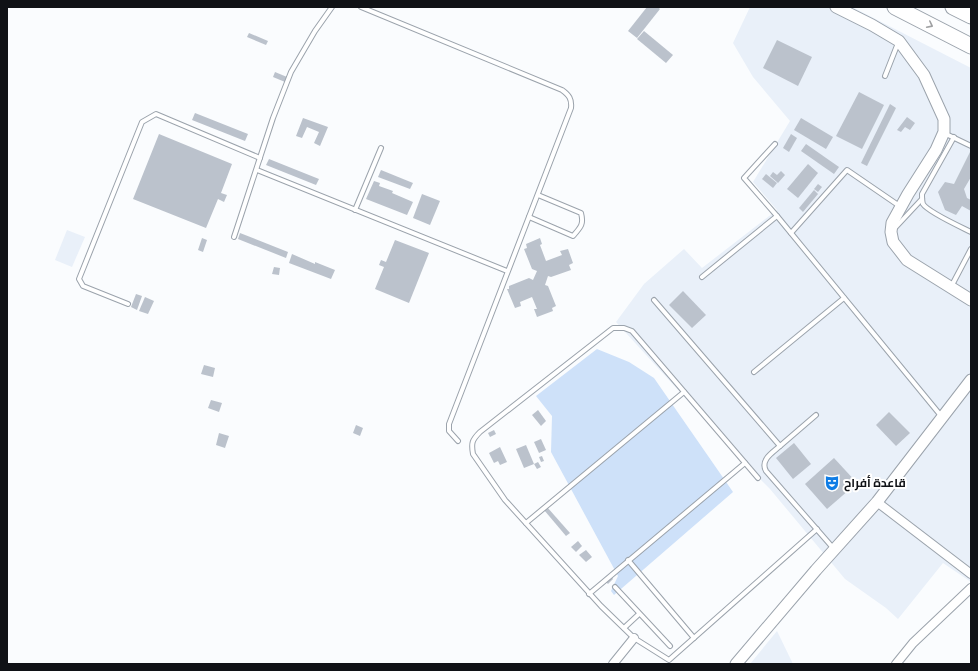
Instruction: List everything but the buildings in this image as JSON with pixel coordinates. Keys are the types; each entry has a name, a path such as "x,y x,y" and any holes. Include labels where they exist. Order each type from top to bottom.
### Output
{"highway":[{"path":"895,7 971,46"},
{"path":"953,7 971,16"}],"street":[{"path":"836,7 872,25 899,41 924,75 944,119 949,135 936,150 892,223 891,232 893,242 907,260 971,300"},
{"path":"736,664 834,549 877,502 971,380"},
{"path":"877,502 971,574"},
{"path":"896,664 913,643 971,588"},
{"path":"614,664 634,638"}],"lane":[{"path":"234,237 273,118 291,72 315,31 332,7"},
{"path":"361,7 557,88 568,95 571,100 571,108 538,195 448,424 449,431 458,441"},
{"path":"885,76 899,41"},
{"path":"128,304 83,286 79,279 142,122 156,114 260,158"},
{"path":"971,146 949,135 922,194 923,204 931,211 971,232"},
{"path":"775,144 744,178 777,216 942,418"},
{"path":"355,210 381,148"},
{"path":"256,170 507,271"},
{"path":"791,233 847,170 901,207"},
{"path":"529,217 573,236 582,224 583,220 581,213 538,195"},
{"path":"891,232 922,199"},
{"path":"702,277 777,216"},
{"path":"951,288 971,249"},
{"path":"754,372 844,298"},
{"path":"654,300 780,446"},
{"path":"673,664 634,638 589,594 505,500 473,454 473,439 613,328 618,327 632,331 758,478"},
{"path":"526,523 684,392"},
{"path":"816,415 764,461 763,466 834,549"},
{"path":"589,594 745,463"},
{"path":"669,660 817,529"},
{"path":"628,560 694,638"},
{"path":"615,587 670,646"},
{"path":"624,628 639,614"}],"shaded area":[{"path":"750,7 852,7 971,68 971,582 943,563 898,619 886,608 845,579 770,489 616,322 644,284 684,249 702,268 777,210 753,182 790,121 753,77 733,43"},
{"path":"67,230 85,237 72,267 55,260"},
{"path":"597,349 629,362 654,378 733,492 614,595 611,591 618,576 551,452 552,416 536,396"},
{"path":"777,631 793,664 750,664"}],"place":[{"name":"قاعدة أفراح","path":"832,483"}]}
